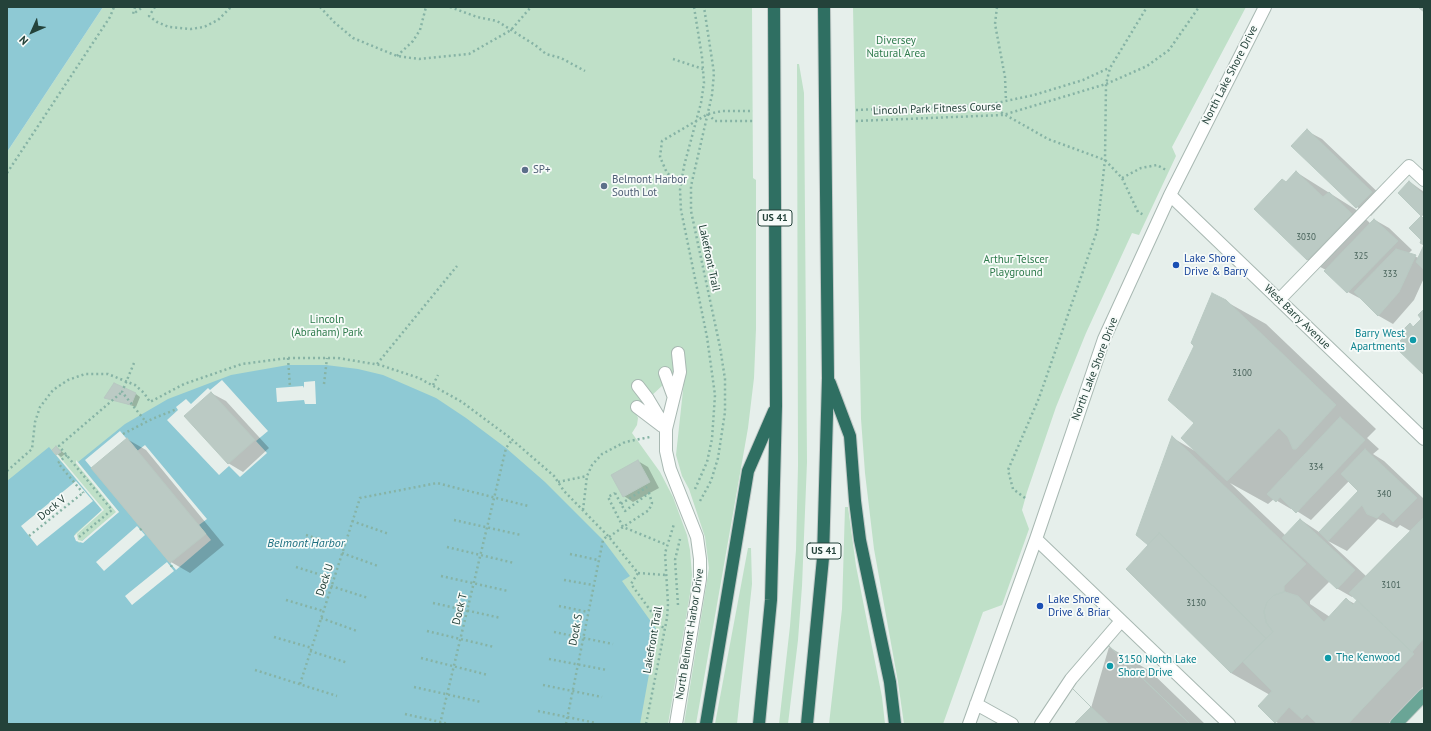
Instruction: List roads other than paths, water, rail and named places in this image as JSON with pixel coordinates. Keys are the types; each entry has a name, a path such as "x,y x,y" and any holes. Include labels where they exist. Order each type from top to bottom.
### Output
{"highway":[{"name":"US 41","path":"759,724 771,600 776,406 774,7"},
{"name":"US 41","path":"807,724 824,558 828,378 824,7"},
{"path":"828,378 850,436 855,501 860,540 890,682 895,724"},
{"path":"706,724 748,471 776,406"}],"main road":[{"path":"1396,724 1424,695"}],"street":[{"name":"North Lake Shore Drive","path":"969,724 1036,539 1104,339 1170,195 1265,7"},
{"path":"1279,300 1409,166 1424,180"},
{"name":"West Barry Avenue","path":"1170,195 1424,439"},
{"path":"637,407 666,431 673,395 680,372 678,353"},
{"path":"665,373 673,395"},
{"name":"North Belmont Harbor Drive","path":"638,386 648,399 666,431 666,451 670,469 697,538 700,560 700,580 676,724"},
{"path":"1036,539 1229,724"},
{"path":"1041,724 1071,679 1121,621"},
{"path":"976,704 1012,724"}],"water":[{"path":"7,7 103,7 7,152"},
{"name":"Belmont Harbor","path":"288,365 326,365 358,369 383,375 436,398 506,448 545,482 603,540 630,576 622,581 657,630 640,724 7,724 7,481 49,447 102,510 76,533 74,536 79,543 119,512 78,462 125,424 168,399 231,375"}],"place":[{"name":"SP+","path":"525,170"},
{"name":"Belmont Harbor South Lot","path":"604,186"},
{"name":"Lake Shore Drive & Barry","path":"1176,265"},
{"name":"Barry West Apartments","path":"1413,340"},
{"name":"Lake Shore Drive & Briar","path":"1040,606"},
{"name":"The Kenwood","path":"1328,658"},
{"name":"3150 North Lake Shore Drive","path":"1110,666"}],"park label":[{"name":"Diversey Natural Area","path":"896,47"},
{"name":"Arthur Telscer Playground","path":"1016,266"},
{"name":"Lincoln (Abraham) Park","path":"327,326"}]}
